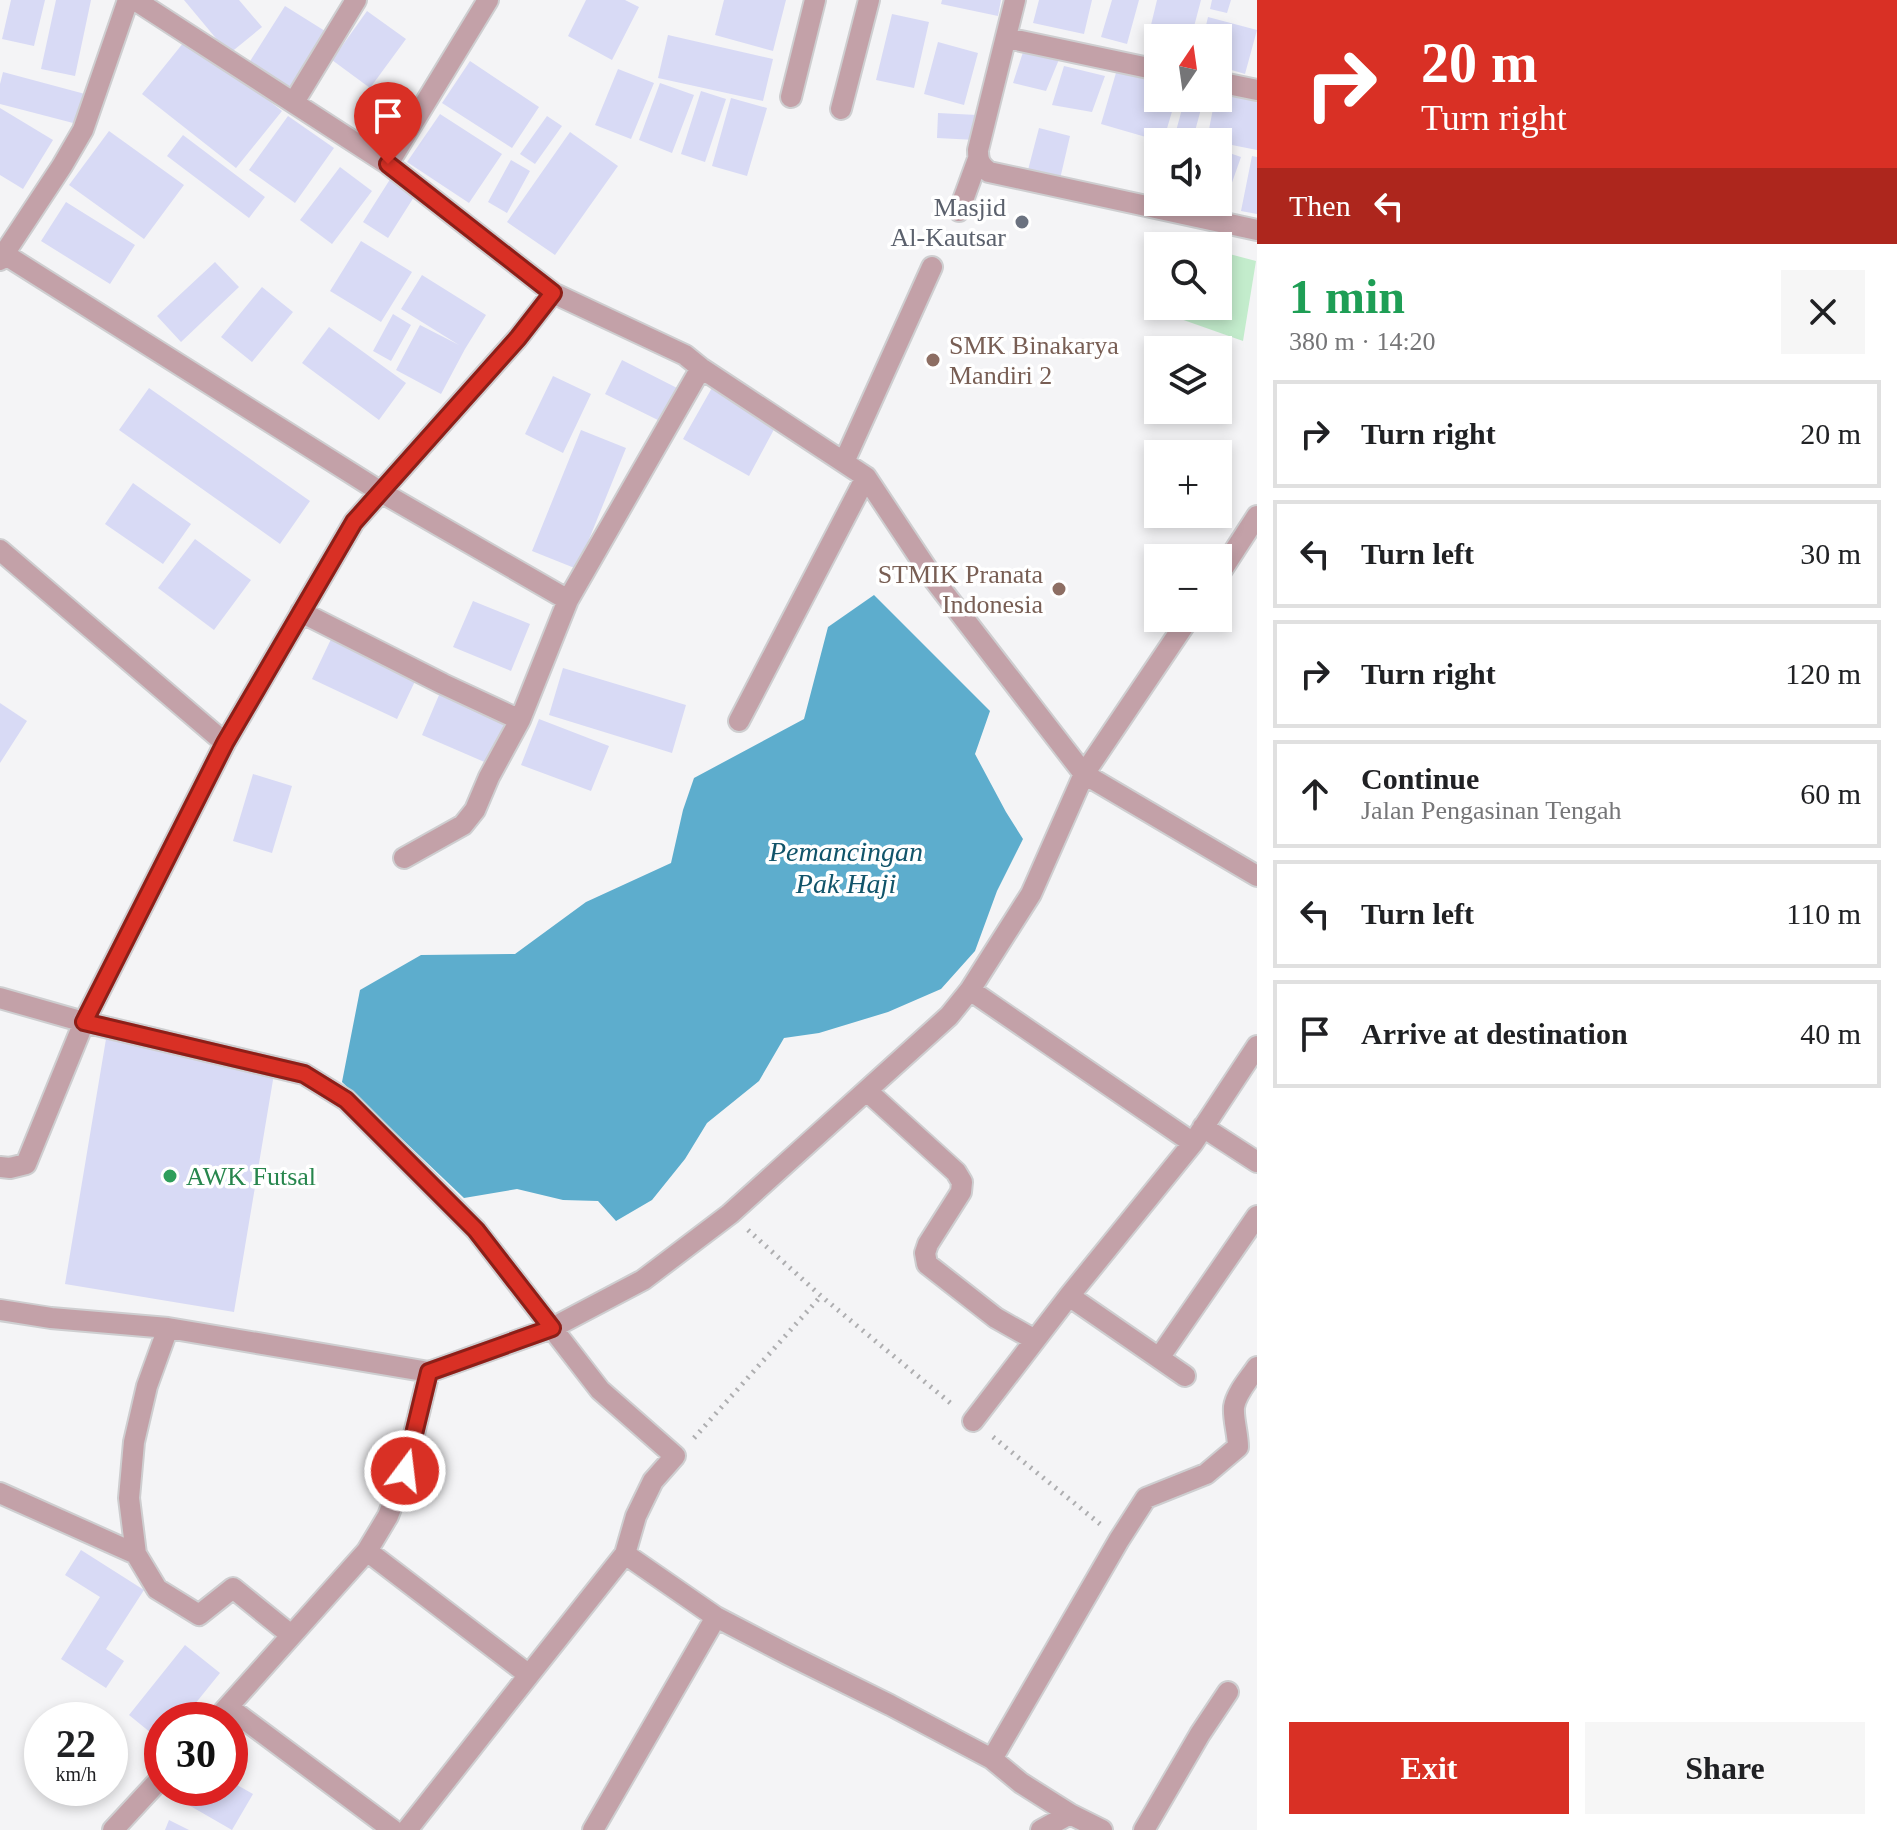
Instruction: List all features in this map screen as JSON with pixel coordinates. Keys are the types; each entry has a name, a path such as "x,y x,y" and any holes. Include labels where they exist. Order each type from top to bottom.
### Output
{"street":[{"path":"128,0 83,130 2,257 381,492 568,600"},
{"path":"135,0 388,164 553,293 685,355 866,477 935,581 1084,774 1257,876"},
{"path":"294,102 356,0"},
{"path":"388,164 488,0"},
{"path":"791,97 815,0"},
{"path":"841,109 869,0"},
{"path":"959,211 978,159 1015,0"},
{"path":"1007,38 1144,67"},
{"path":"1232,85 1257,90"},
{"path":"978,159 989,172 1257,230"},
{"path":"844,462 932,267"},
{"path":"0,1167 26,1164 84,1022 225,743 354,522 518,338 553,293"},
{"path":"404,858 463,825 475,810 520,720 568,600 701,368"},
{"path":"739,721 866,477"},
{"path":"1232,554 1257,516"},
{"path":"0,550 225,743"},
{"path":"301,612 520,720"},
{"path":"0,1310 51,1318 168,1328 429,1372 552,1328 643,1280 730,1214 949,1016 970,990 1031,894 1084,774 1180,632"},
{"path":"970,990 1198,1135 1257,1162"},
{"path":"0,998 84,1022 304,1074 331,1089 346,1100 476,1230 600,1390 675,1456 653,1481 636,1516 625,1554 407,1830"},
{"path":"973,1421 1198,1135 1257,1046"},
{"path":"867,1091 956,1172 962,1182 961,1192 928,1244 925,1253 927,1264 996,1318 1035,1340"},
{"path":"1159,1358 1257,1216"},
{"path":"1069,1296 1185,1376"},
{"path":"168,1328 147,1386 134,1442 129,1498 136,1554 157,1589 199,1615 233,1588 291,1635"},
{"path":"992,1759 1146,1498 1206,1474 1238,1447 1234,1406 1257,1367"},
{"path":"232,1702 367,1551 388,1516 405,1471 429,1372"},
{"path":"0,1493 136,1554"},
{"path":"367,1551 529,1675"},
{"path":"625,1554 716,1617 992,1759 1021,1783 1102,1830"},
{"path":"593,1830 716,1617"},
{"path":"1144,1830 1228,1692"},
{"path":"248,1732 393,1830"},
{"path":"113,1830 144,1796"},
{"path":"1041,1830 1070,1814"}],"path":[{"path":"730,1214 821,1296 1119,1540"},
{"path":"694,1438 821,1296"}],"green space":[{"path":"1232,255 1256,261 1243,341 1184,320 1232,320"}],"water":[{"name":"Pemancingan Pak Haji","path":"874,595 990,711 975,754 1023,839 997,891 975,951 941,989 888,1012 819,1033 784,1038 759,1081 707,1123 685,1159 652,1200 616,1221 598,1201 563,1200 517,1189 464,1198 342,1082 360,990 421,955 515,954 586,902 671,863 694,778 804,719 828,627"}],"building":[{"path":"11,0 45,0 34,46 2,39"},
{"path":"56,0 91,0 75,76 41,69"},
{"path":"184,0 239,0 262,27 229,54"},
{"path":"586,0 625,0 639,7 612,60 568,36"},
{"path":"724,0 786,0 773,51 715,35"},
{"path":"942,0 1001,0 998,16 941,4"},
{"path":"1039,0 1092,0 1084,34 1033,23"},
{"path":"1112,0 1139,0 1127,44 1101,37"},
{"path":"1157,0 1201,0 1195,24 1151,24"},
{"path":"1212,0 1231,0 1227,13 1210,9"},
{"path":"285,6 333,36 294,96 247,66"},
{"path":"367,11 406,39 370,88 332,60"},
{"path":"892,14 929,22 914,88 876,80"},
{"path":"1208,17 1257,30 1245,74 1232,70 1232,24 1206,24"},
{"path":"668,35 773,59 763,101 658,78"},
{"path":"188,37 282,111 236,168 142,94"},
{"path":"938,42 978,53 964,105 924,94"},
{"path":"1025,46 1060,57 1046,91 1013,83"},
{"path":"470,61 539,107 512,148 442,103"},
{"path":"1064,66 1105,76 1092,112 1052,105"},
{"path":"1118,66 1144,74 1144,112 1172,112 1167,128 1144,128 1144,136 1101,124"},
{"path":"618,69 654,83 631,139 595,125"},
{"path":"3,72 85,94 77,124 0,104"},
{"path":"660,83 694,95 672,153 639,140"},
{"path":"701,91 726,99 705,162 681,154"},
{"path":"1232,94 1257,99 1257,150 1232,145 1232,128 1209,128 1212,112 1232,112"},
{"path":"731,98 767,108 747,176 712,166"},
{"path":"0,108 53,140 23,189 0,175"},
{"path":"1181,112 1200,112 1196,128 1177,128"},
{"path":"938,113 977,115 976,140 937,138"},
{"path":"440,114 502,154 469,203 407,162"},
{"path":"288,116 334,148 295,203 249,170"},
{"path":"547,116 562,126 535,164 520,154"},
{"path":"1039,128 1070,136 1060,179 1028,170"},
{"path":"109,131 184,185 144,239 69,185"},
{"path":"570,132 618,166 555,255 507,222"},
{"path":"183,135 265,197 249,218 167,156"},
{"path":"1232,154 1241,157 1232,182"},
{"path":"1252,156 1257,157 1257,214 1241,211"},
{"path":"511,160 530,171 507,213 488,202"},
{"path":"340,167 372,191 332,244 300,220"},
{"path":"394,173 419,189 388,238 363,222"},
{"path":"66,202 135,245 110,284 41,241"},
{"path":"361,241 412,272 381,322 330,291"},
{"path":"215,262 239,287 181,342 157,316"},
{"path":"422,275 486,315 441,394 396,370 420,325 459,345 401,309"},
{"path":"262,287 293,312 252,362 221,337"},
{"path":"393,314 411,325 391,361 373,351"},
{"path":"329,327 406,383 379,420 302,363"},
{"path":"622,360 679,389 662,422 605,394"},
{"path":"553,376 591,394 563,453 525,434"},
{"path":"713,386 778,422 749,476 683,439"},
{"path":"149,388 310,501 280,544 119,430"},
{"path":"581,430 626,448 577,569 532,551"},
{"path":"133,483 191,524 163,564 105,524"},
{"path":"195,539 251,580 214,630 158,588"},
{"path":"473,601 530,624 511,671 453,647"},
{"path":"333,635 418,675 397,719 312,679"},
{"path":"563,668 686,705 672,753 549,715"},
{"path":"442,688 509,717 489,764 422,735"},
{"path":"0,703 27,721 0,763"},
{"path":"539,719 609,746 591,791 521,765"},
{"path":"253,774 292,786 272,853 233,841"},
{"name":"AWK Futsal","path":"106,1039 275,1068 234,1312 65,1284"},
{"path":"81,1550 144,1590 106,1649 124,1661 106,1688 61,1659 100,1597 65,1575"},
{"path":"185,1645 220,1673 197,1702 144,1702 144,1727 129,1715"},
{"path":"190,1806 246,1806 232,1830"},
{"path":"169,1820 189,1830 165,1830"}],"place":[{"name":"Masjid Al-Kautsar","path":"1022,222"},
{"name":"SMK Binakarya Mandiri 2","path":"933,360"},
{"name":"STMIK Pranata Indonesia","path":"1059,589"},
{"name":"AWK Futsal","path":"170,1176"}],"route":[{"path":"388,164 553,293 518,338 354,522 225,743 84,1022 304,1074 331,1089 346,1100 476,1230 552,1328 429,1372 405,1471"}]}
